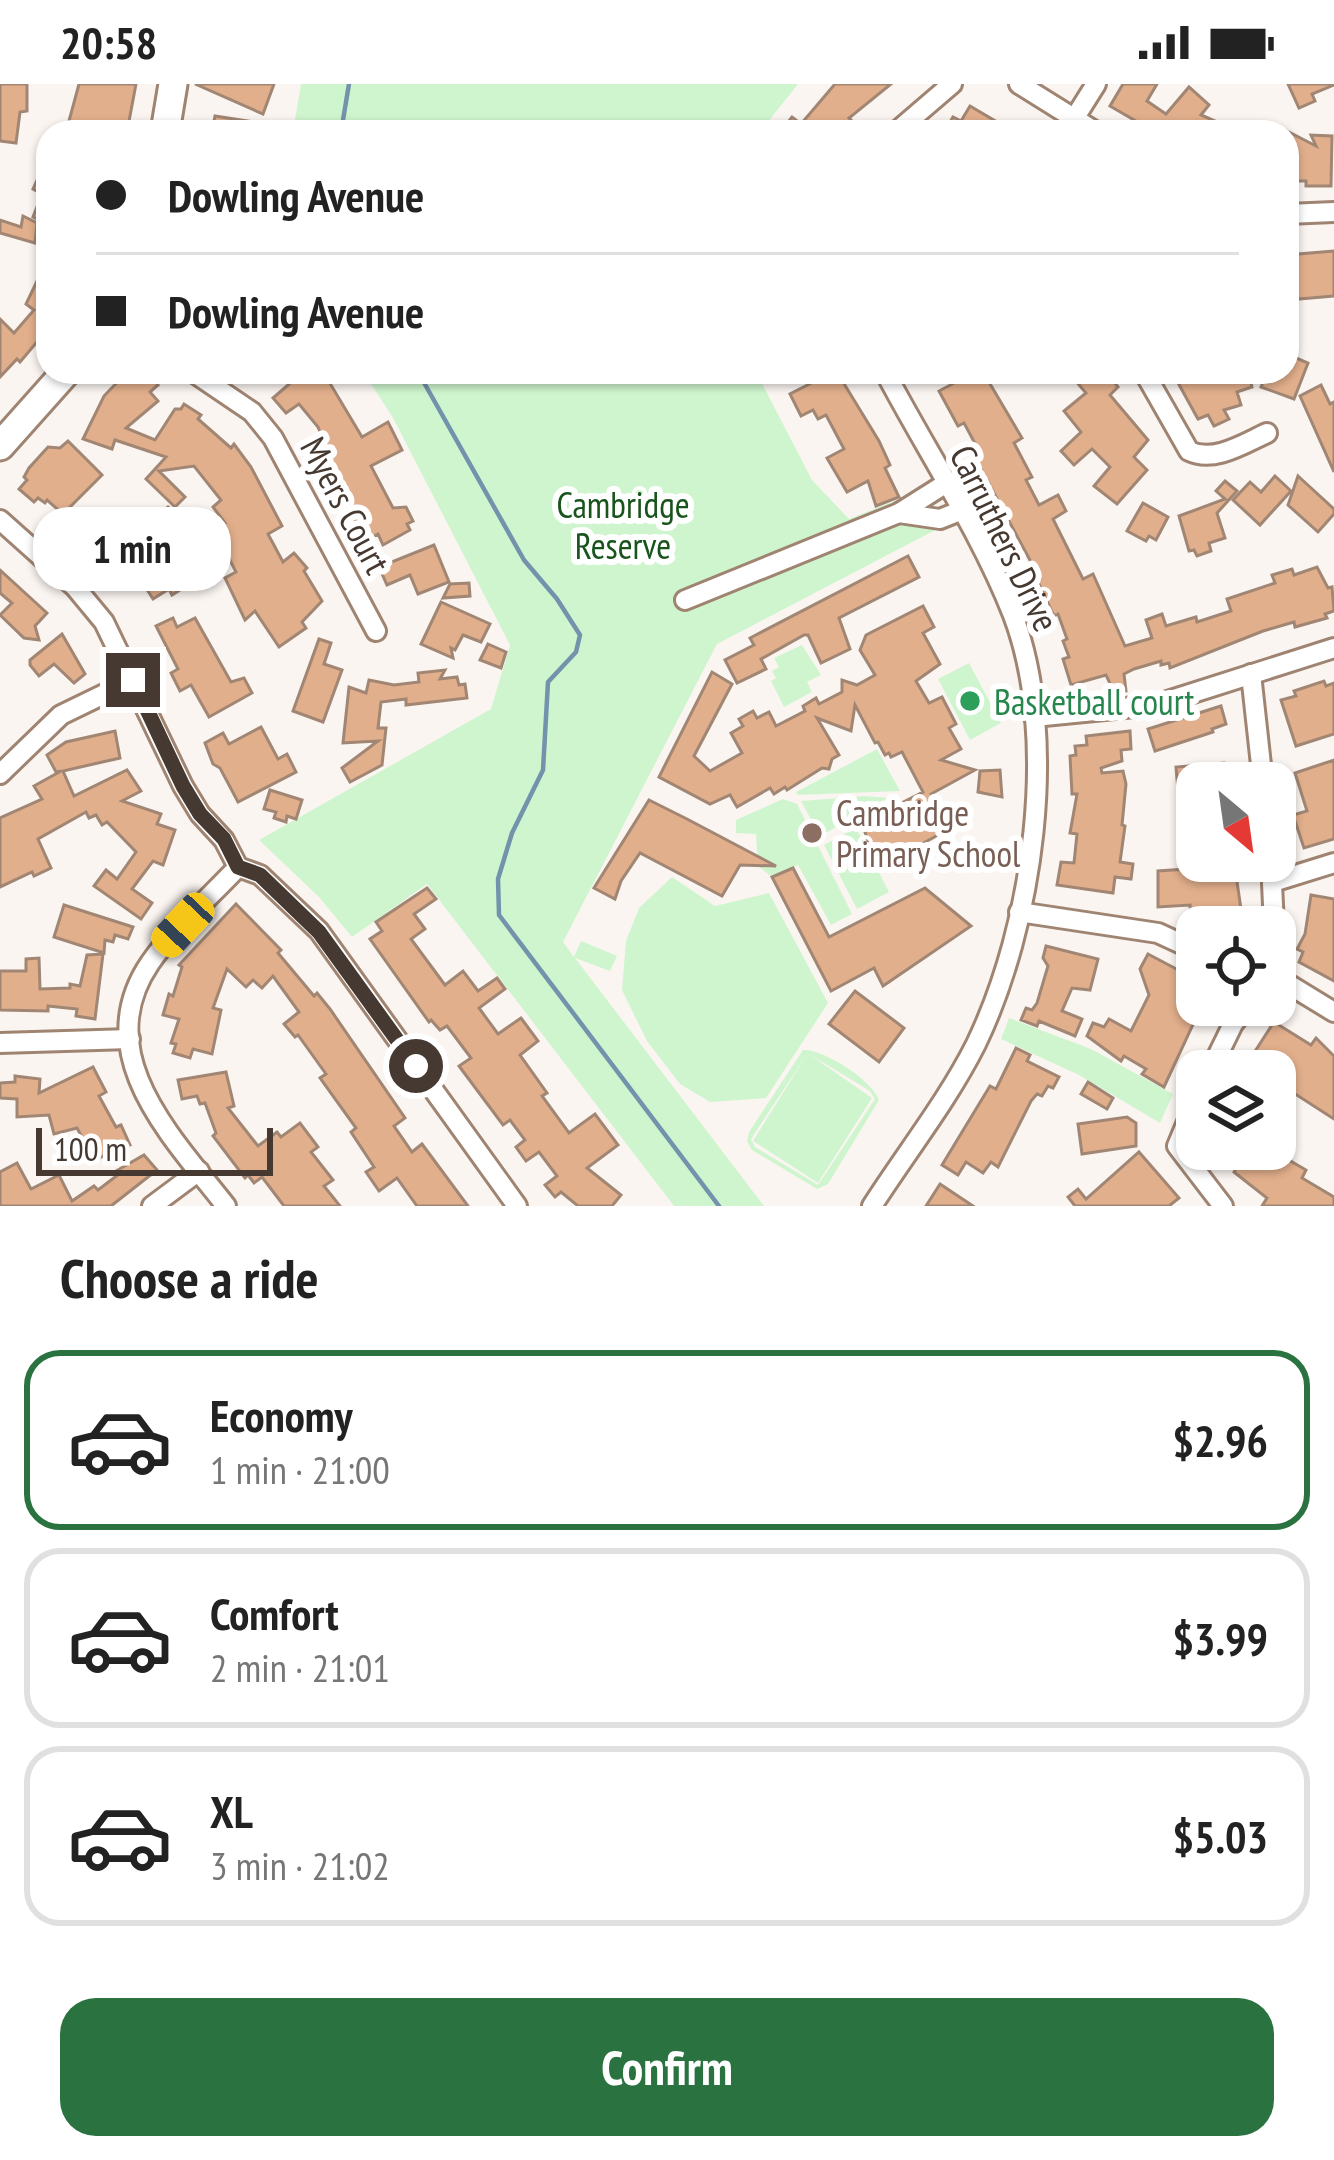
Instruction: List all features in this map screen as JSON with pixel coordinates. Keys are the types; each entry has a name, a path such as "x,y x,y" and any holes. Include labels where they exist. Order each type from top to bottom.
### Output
{"street":[{"path":"167,120 173,84"},
{"path":"906,120 930,84"},
{"path":"908,120 952,84"},
{"path":"1004,84 1024,88 1074,119 1096,84"},
{"path":"1299,213 1334,212"},
{"path":"0,446 55,384"},
{"name":"Myers Court","path":"211,384 252,412 273,438 376,632"},
{"name":"Carruthers Drive","path":"874,1205 974,1046 1008,961 1033,829 1037,774 1031,682 1013,615 891,384"},
{"path":"1151,384 1189,451 1200,457 1268,433"},
{"path":"685,600 899,513 945,484"},
{"path":"899,513 933,519 960,512"},
{"path":"0,520 88,602 119,646 200,814 224,839 238,867 260,875 319,932 517,1206"},
{"path":"1034,717 1142,708 1334,648"},
{"path":"1251,674 1260,762"},
{"path":"0,774 61,715 133,680"},
{"path":"1296,875 1334,863"},
{"path":"226,1206 143,1096 130,1039 134,999 147,967 238,867"},
{"path":"1273,882 1274,906"},
{"path":"1018,912 1158,933 1176,941"},
{"path":"1296,991 1334,1012"},
{"path":"1296,998 1311,1001"},
{"path":"0,1043 130,1039"},
{"path":"1195,1170 1223,1206"},
{"path":"152,1206 199,1171"}],"green space":[{"path":"301,84 798,84 770,120 295,120"},
{"name":"Cambridge Reserve","path":"371,384 762,384 812,480 849,519 922,490 941,527 717,644 563,942 574,957 581,941 617,956 610,971 575,958 764,1206 674,1206 427,884 352,937 319,897 259,840 491,709 510,645"},
{"path":"802,645 821,675 807,682 812,692 784,707 771,681 776,678 772,671 779,667 774,658"},
{"name":"Basketball court","path":"969,663 1001,723 970,740 938,679"},
{"path":"877,749 900,791 796,792"},
{"path":"888,798 820,836 801,801"},
{"path":"783,799 797,804 852,914 831,925 798,865 772,877 758,866 756,834 736,833 736,820"},
{"path":"856,828 889,892 857,909 824,845"},
{"path":"672,877 715,906 769,893 828,1003 766,1098 710,1102 680,1084 647,1041 622,990 626,941 639,908"},
{"path":"1009,1018 1091,1049 1173,1094 1160,1123 1079,1075 1001,1039"},
{"path":"803,1050 846,1067 875,1092 879,1100 828,1184 817,1189 752,1150 749,1132","holes":["807,1054 753,1141 818,1183 872,1098 809,1054 870,1091 875,1099 818,1185 755,1147 751,1139"]}],"building":[{"path":"0,84 27,84 27,111 20,112 16,143 0,141"},
{"path":"79,84 136,84 129,120 69,120"},
{"path":"195,84 274,84 263,114"},
{"path":"835,84 891,84 851,120 804,120"},
{"path":"1123,84 1157,84 1147,101 1166,114 1189,87 1209,105 1201,115 1212,120 1134,120 1110,106"},
{"path":"1288,84 1334,85 1312,94 1315,101 1299,108"},
{"path":"970,106 994,120 962,120"},
{"path":"1311,135 1332,136 1331,186 1306,186 1306,181 1299,181 1299,137 1316,146"},
{"path":"23,216 36,222 35,243 0,233 0,220 21,227"},
{"path":"1334,251 1334,296 1299,299 1299,254"},
{"path":"36,283 36,343 0,377 0,319 14,333 34,310 26,304"},
{"path":"1299,359 1308,363 1294,399 1261,387 1299,384"},
{"path":"116,384 157,384 150,392 158,401 126,428 155,440 175,409 184,404 231,448 234,444 282,526 268,534 283,562 294,553 307,568 304,571 322,601 302,622 306,628 279,647 255,611 245,620 225,578 236,572 220,541 206,548 200,535 225,523 213,507 221,500 194,466 159,471 185,497 175,507 146,479 166,457 115,440 112,449 83,439 104,396"},
{"path":"289,384 330,384 362,437 388,422 402,450 371,466 393,508 406,507 413,521 407,524 410,530 383,545 378,534 365,541 322,453 318,456 311,444 322,437 318,427 299,404 286,413 273,398"},
{"path":"809,384 844,384 879,441 899,497 876,506 868,481 847,492 827,458 844,449 826,415 818,419 813,410 801,416 790,394"},
{"path":"952,384 990,384 1022,438 1014,443 1032,477 1026,480 1039,505 1058,495 1066,511 1053,519 1083,579 1093,574 1125,646 1152,638 1146,620 1162,614 1166,626 1231,611 1227,599 1275,583 1272,575 1292,569 1294,575 1317,567 1328,588 1332,587 1334,611 1325,614 1327,618 1263,631 1170,668 1161,661 1134,669 1124,674 1126,691 1114,692 1106,675 1071,685 1063,659 1069,657 1063,641 1067,639 1058,614 1054,616 1040,579 972,452 978,449 964,423 958,426 939,391"},
{"path":"1078,384 1116,384 1110,395 1148,440 1134,457 1147,470 1117,504 1094,486 1110,467 1092,449 1074,465 1061,451 1081,432 1064,411 1086,393"},
{"path":"1179,384 1251,384 1237,392 1241,405 1224,410 1229,419 1214,426 1208,415 1198,419"},
{"path":"1321,385 1330,404 1334,402 1334,472 1300,396"},
{"path":"68,441 102,475 63,514 47,500 34,502 19,489 29,468 48,447 60,448"},
{"path":"1275,476 1291,491 1260,525 1233,500 1250,482 1261,492"},
{"path":"1298,476 1334,509 1318,532 1288,505"},
{"path":"1225,481 1237,491 1217,513 1225,538 1209,543 1211,551 1197,556 1189,551 1179,516 1225,499 1216,491"},
{"path":"1143,503 1168,517 1156,540 1149,536 1146,541 1127,531"},
{"path":"168,507 182,518 178,521 186,531 175,540 192,572 181,579 186,586 153,599 139,577 130,584 102,556 99,559 83,545 108,511 133,535"},
{"path":"434,545 449,582 418,594 410,575 387,585 379,567"},
{"path":"908,556 919,577 839,618 850,649 821,663 804,635 761,659 766,669 737,683 725,660 754,645 750,638"},
{"path":"0,570 47,613 35,626 39,640 24,638 0,615 12,603 0,593"},
{"path":"469,583 470,596 443,598 450,584"},
{"path":"441,602 490,624 481,642 463,635 455,650 451,648 453,658 421,644"},
{"path":"923,606 934,627 923,633 940,664 916,681 929,703 942,697 956,724 949,728 961,749 941,760 975,770 931,794 949,829 920,845 925,851 893,868 889,861 880,866 868,841 862,823 923,792 902,752 885,755 855,705 851,731 817,718 839,755 829,769 822,768 787,790 774,794 770,788 737,807 730,795 710,804 659,777 712,672 732,684 694,756 710,771 742,753 731,733 743,726 739,719 753,711 757,718 769,712 776,726 805,711 803,706 816,698 819,704 842,692 842,680 857,685 875,675 860,650 866,635"},
{"path":"173,618 177,627 195,618 231,682 244,678 252,693 209,717 191,685 180,691 171,673 178,669 156,626"},
{"path":"62,634 85,674 74,683 54,664 39,676 30,665"},
{"path":"319,639 331,643 324,664 342,670 323,722 293,711"},
{"path":"488,644 506,652 501,668 480,660"},
{"path":"445,670 440,679 457,677 459,685 465,684 467,698 406,705 406,699 381,702 378,728 386,728 382,765 350,782 342,768 378,741 343,743 349,687 366,693 369,680 394,685 419,682 418,673"},
{"path":"1324,681 1326,686 1334,683 1334,734 1296,746 1281,700"},
{"path":"1221,706 1226,724 1155,751 1148,729"},
{"path":"261,727 278,759 287,754 296,772 238,802 205,743 223,733 229,744"},
{"path":"115,731 120,758 63,771 74,796 127,770 141,791 122,801 161,814 157,824 175,830 163,865 153,861 132,889 152,903 141,919 94,886 106,870 117,879 136,852 107,822 102,825 96,815 89,818 86,812 38,839 51,868 0,887 0,818 42,799 34,786 61,771 56,772 47,755 66,742"},
{"path":"1130,731 1131,749 1121,750 1122,761 1101,768 1102,773 1123,771 1125,826 1120,862 1133,864 1131,879 1115,877 1113,893 1057,885 1061,862 1074,863 1077,834 1070,833 1077,794 1072,794 1070,756 1076,755 1075,746 1087,745 1086,736"},
{"path":"1334,760 1334,839 1304,848 1296,814 1307,811 1296,773"},
{"path":"1000,770 1002,797 978,792 980,771"},
{"path":"270,790 302,800 296,819 287,816 286,822 264,809"},
{"path":"649,800 776,866 740,865 722,896 640,853 615,899 594,888"},
{"path":"793,868 829,937 925,888 971,926 883,986 874,968 831,991 772,877"},
{"path":"1176,870 1176,882 1237,882 1241,906 1158,907 1158,871"},
{"path":"427,888 436,899 414,914 425,929 411,939 445,985 463,971 478,991 497,978 505,989 479,1008 498,1034 521,1018 538,1041 520,1055 547,1093 542,1096 569,1133 595,1114 618,1145 587,1168 621,1195 612,1206 578,1206 561,1192 555,1197 545,1185 557,1176 539,1152 526,1161 516,1147 525,1140 510,1120 503,1125 459,1066 471,1058 447,1026 440,1030 429,1022 370,939 382,931 376,922"},
{"path":"1311,895 1334,899 1334,981 1299,962 1303,952 1297,949 1305,934"},
{"path":"236,904 330,1009 405,1118 394,1126 412,1152 422,1144 468,1206 417,1206 397,1178 379,1191 366,1172 374,1167 351,1132 356,1128 320,1078 326,1074 298,1035 284,1024 299,1012 273,976 262,988 253,980 246,987 227,969 213,1008 221,1010 212,1054 193,1049 190,1058 173,1053 176,1044 171,1043 179,1019 163,1015 169,994 173,996 179,965"},
{"path":"64,905 133,927 128,939 115,935 113,942 105,940 104,953 54,937"},
{"path":"1046,946 1098,959 1090,990 1072,988 1062,1011 1082,1019 1075,1036 1039,1021 1037,1026 1021,1020 1026,1008 1032,1010 1037,1003 1048,966 1043,958"},
{"path":"103,954 95,1019 76,1016 77,1009 48,1006 48,1011 0,1010 0,971 26,971 26,959 39,958 40,989 70,988 70,984 80,986 87,955"},
{"path":"1148,954 1176,969 1176,1026 1192,1026 1181,1050 1176,1050 1164,1087 1142,1074 1146,1069 1124,1056 1121,1061 1087,1036 1093,1023 1104,1027 1109,1019 1131,1031 1149,995 1140,969"},
{"path":"855,991 904,1028 879,1062 829,1024"},
{"path":"1271,1026 1280,1026 1311,1045 1316,1038 1334,1056 1334,1119 1296,1095 1296,1050 1256,1050"},
{"path":"1016,1048 1030,1055 1027,1061 1059,1077 1053,1088 1048,1086 1031,1101 998,1167 991,1162 983,1173 966,1162 958,1175 942,1165 990,1086 996,1089"},
{"path":"93,1067 106,1092 99,1096 130,1145 94,1160 77,1128 54,1134 49,1115 17,1117 17,1099 0,1098 0,1083 15,1082 15,1076 40,1079 39,1093"},
{"path":"226,1072 234,1106 228,1108 258,1146 300,1123 318,1147 311,1152 333,1180 324,1186 340,1206 284,1206 262,1177 254,1183 248,1175 245,1178 213,1136 216,1133 205,1103 200,1104 197,1096 182,1099 178,1080"},
{"path":"1088,1082 1113,1098 1107,1109 1081,1094"},
{"path":"1127,1117 1136,1123 1136,1146 1082,1154 1078,1124"},
{"path":"1139,1152 1179,1198 1169,1206 1075,1206 1068,1197 1078,1189 1086,1199"},
{"path":"144,1155 157,1170 111,1206 0,1206 0,1172 17,1163 31,1189 59,1175 72,1201 94,1186 98,1190 119,1174 116,1171"},
{"path":"1296,1164 1306,1170 1302,1178 1334,1197 1334,1206 1262,1206 1267,1198 1234,1172 1296,1170"},
{"path":"940,1184 973,1206 926,1206"}],"waterway":[{"path":"343,120 349,84"},
{"path":"425,384 524,560 580,635 576,652 548,682 543,770 512,833 498,879 499,915 719,1206"}],"place":[{"name":"Basketball court","path":"970,701"},
{"name":"Cambridge Primary School","path":"812,833"}],"route":[{"path":"133,680 183,786 200,814 224,839 238,867 260,875 319,932 416,1066"}]}
